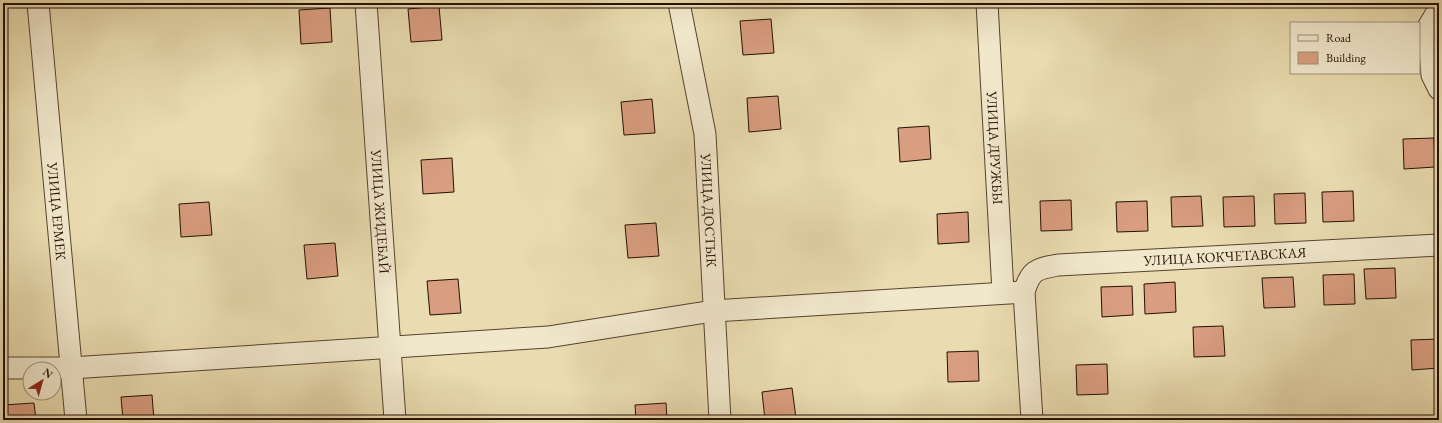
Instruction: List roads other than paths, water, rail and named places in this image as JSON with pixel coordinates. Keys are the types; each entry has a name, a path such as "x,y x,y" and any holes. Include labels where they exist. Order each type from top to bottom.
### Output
{"street":[{"name":"УЛИЦА ЕРМЕК","path":"38,3 70,368 76,420"},
{"name":"УЛИЦА ЖИДЕБАЙ","path":"366,3 395,420"},
{"name":"УЛИЦА ДОСТЫК","path":"678,3 705,134 713,312 720,420"},
{"name":"УЛИЦА ДРУЖБЫ","path":"987,3 1003,292"},
{"path":"1439,9 1428,27 1432,75 1439,89"},
{"name":"УЛИЦА КОКЧЕТАВСКАЯ","path":"1024,292 1028,279 1039,268 1058,265 1439,245"},
{"path":"3,368 70,368 389,346 548,337 713,312 1003,292 1024,292 1032,420"}]}
